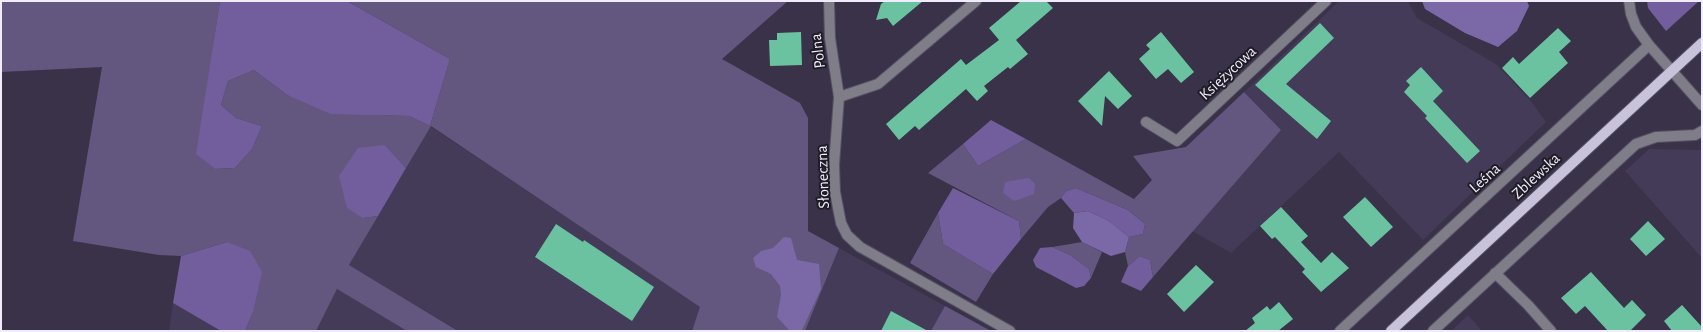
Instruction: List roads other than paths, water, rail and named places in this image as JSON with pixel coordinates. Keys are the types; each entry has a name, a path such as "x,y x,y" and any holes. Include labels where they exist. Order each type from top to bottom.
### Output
{"main road":[{"name":"Zblewska","path":"1392,331 1702,43"}],"street":[{"name":"Polna","path":"829,1 830,38 839,97"},
{"path":"839,97 878,84 976,1"},
{"name":"Księżycowa","path":"1146,122 1178,141 1326,1"},
{"path":"1629,1 1631,14 1636,27 1649,45 1702,105"},
{"name":"Leśna","path":"1340,331 1649,45"},
{"name":"Słoneczna","path":"839,97 834,165 835,192 841,223 847,235 860,247 1010,331"},
{"path":"1433,331 1636,144 1656,137 1695,135 1702,131"},
{"path":"1495,273 1528,305 1551,331"}]}
